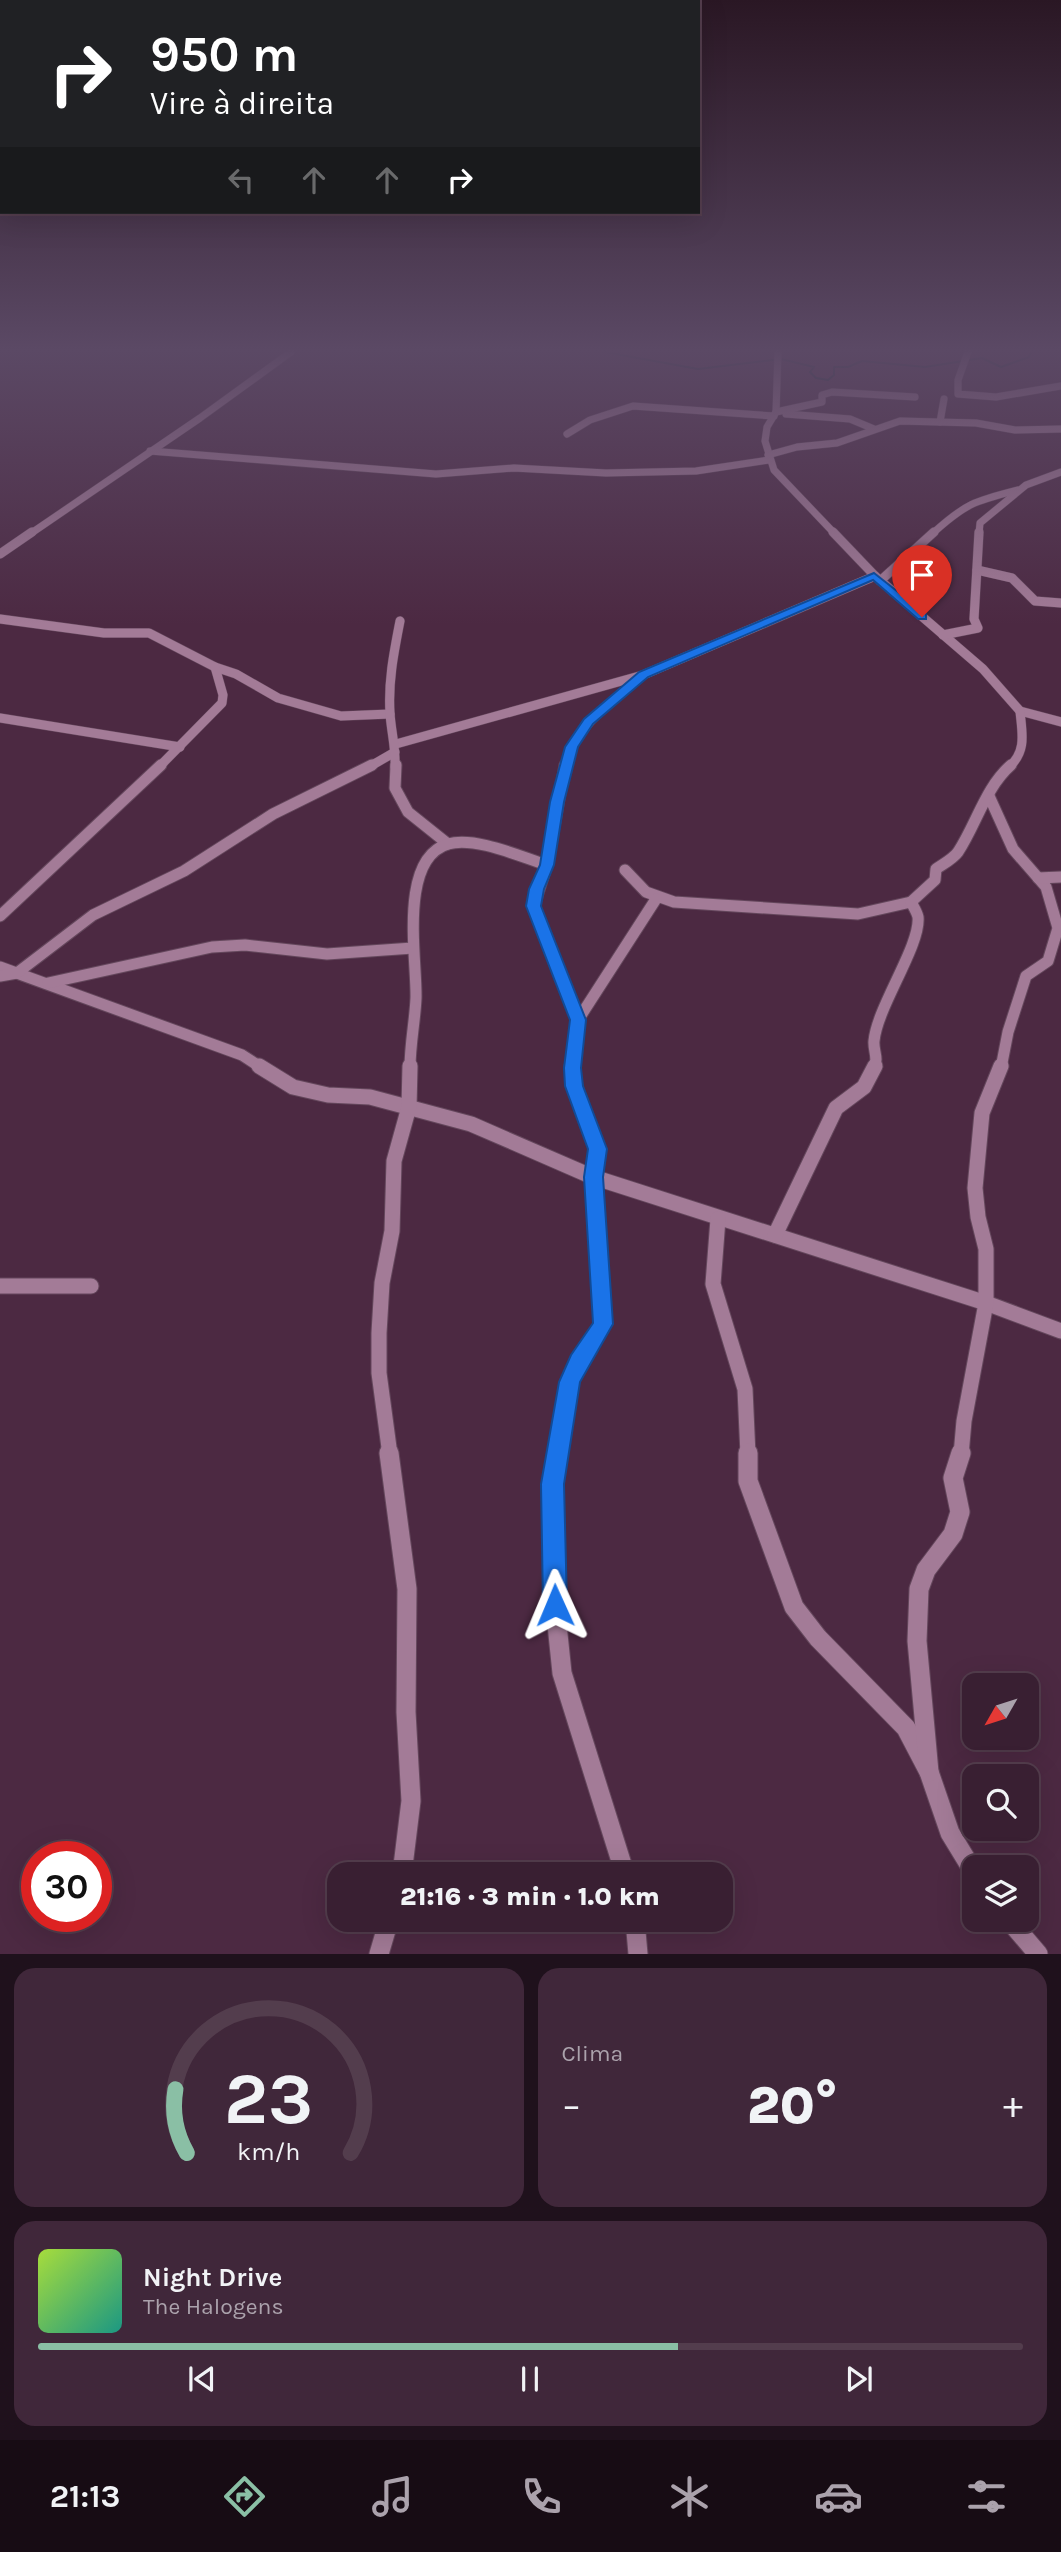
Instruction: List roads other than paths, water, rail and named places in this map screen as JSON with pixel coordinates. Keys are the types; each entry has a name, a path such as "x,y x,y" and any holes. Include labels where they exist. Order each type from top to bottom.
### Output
{"street":[{"path":"0,554 161,443"},
{"path":"767,443 768,458 784,483 877,579 983,668 1020,711 1061,722"},
{"path":"150,451 436,474 514,468 606,473 696,471 768,458 797,447 835,443"},
{"path":"0,976 16,973 93,915 184,871 273,814 340,783 396,748 643,675 877,579 967,503 1021,489 1061,471"},
{"path":"943,635 978,628 974,619 980,523 1021,489"},
{"path":"977,570 1012,578 1035,601 1061,603"},
{"path":"0,620 104,633 149,633 215,667 230,671 278,698 323,713 345,717 390,714"},
{"path":"400,621 390,672 390,714 396,748 395,788 408,812 448,844"},
{"path":"0,916 180,747 222,703 223,695 215,667"},
{"path":"578,1020 534,906 537,889 547,865 557,802 571,747 589,722 643,675"},
{"path":"625,870 635,884 656,899 837,915 876,911 911,902 935,880 936,869 957,854 975,816 1002,773 1016,762 1023,746 1020,711"},
{"path":"0,718 180,747"},
{"path":"929,1772 917,1641 919,1589 926,1570 953,1534 960,1512 953,1478 960,1461 964,1421 986,1303 986,1249 978,1217 975,1188 982,1113 985,1100 999,1076 1008,1032 1026,976 1048,961 1056,939 1055,911 1046,887 1013,849 989,796"},
{"path":"403,1862 411,1801 405,1712 407,1588 379,1373 379,1333 382,1283 391,1231 394,1161 409,1107 410,1057 416,999 413,906 421,870 433,852 448,844 465,843 491,847 547,865"},
{"path":"1038,878 1061,877"},
{"path":"621,1862 562,1673 555,1605 552,1484 569,1382 603,1324 593,1177 597,1149 574,1086 572,1068 578,1020 656,899"},
{"path":"775,1235 836,1108 864,1087 877,1062 874,1041 896,978 915,937 918,916 911,902"},
{"path":"48,983 226,946 245,945 327,954 413,948"},
{"path":"0,967 242,1055 293,1087 328,1095 370,1097 474,1125 593,1177 986,1303 1061,1331"},
{"path":"718,1219 713,1284 745,1389 748,1410 748,1481 779,1572 794,1607 818,1638 906,1728 929,1772 950,1833 963,1855"},
{"path":"0,1286 91,1286"},
{"path":"379,1954 385,1932"},
{"path":"636,1932 638,1954"},
{"path":"1019,1932 1038,1954"}]}
